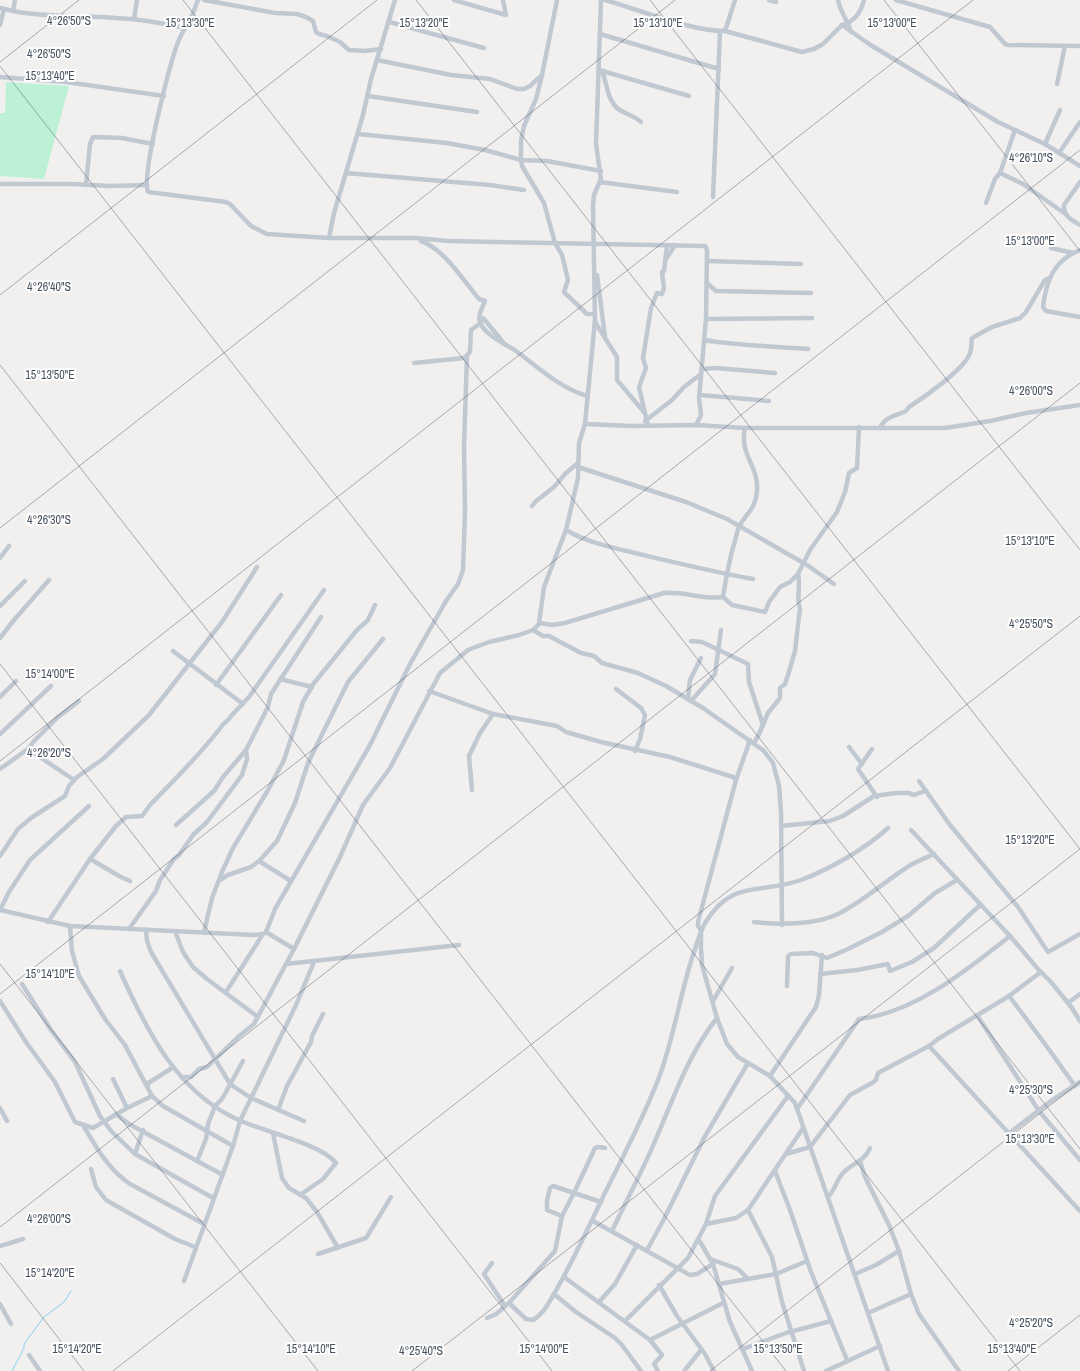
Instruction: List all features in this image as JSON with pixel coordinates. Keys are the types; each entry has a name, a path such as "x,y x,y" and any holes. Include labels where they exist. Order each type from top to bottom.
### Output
{"street":[{"path":"12,11 15,0"},
{"path":"134,20 137,0"},
{"path":"198,0 179,39 171,63 153,144 146,185 148,192 226,202 251,226 267,234 329,238 415,238 448,241 705,246 708,250 706,318 700,395 701,415 696,425"},
{"path":"204,0 275,13 297,14 313,21 316,32 340,42 349,50 365,51 381,48"},
{"path":"329,238 334,213 358,134 371,79 395,0"},
{"path":"454,0 506,15 503,0"},
{"path":"557,0 536,99 524,126 521,140 521,160 522,166 544,203 555,243 562,255 568,280 564,292 587,314 595,314"},
{"path":"182,1077 191,1077 198,1069 207,1067 252,1026 258,1017 340,857 363,805 390,768 429,691 444,669 468,650 533,630 539,623 544,587 566,530 576,486 579,443 585,424 588,396 592,331 595,320 593,200 600,182 601,171 596,144 600,70 600,0"},
{"path":"605,0 690,26 711,31 722,31 802,52 823,44 842,25 849,24 858,13 864,0"},
{"path":"714,197 722,31 735,0"},
{"path":"769,0 776,2"},
{"path":"838,0 851,32"},
{"path":"896,0 990,27 1008,46 1080,46"},
{"path":"0,25 2,8 48,15 134,20 185,28"},
{"path":"389,22 484,48"},
{"path":"842,25 998,122 1045,144 1080,166"},
{"path":"600,34 719,69"},
{"path":"1058,84 1066,46"},
{"path":"377,60 450,75 490,79 517,89 524,89 530,86 542,75"},
{"path":"600,70 689,96"},
{"path":"600,70 609,95 618,110 634,115 641,122"},
{"path":"0,77 66,82 164,96"},
{"path":"368,96 477,112"},
{"path":"1045,144 1060,110"},
{"path":"1059,153 1080,122"},
{"path":"986,203 995,179 1000,173 1015,130"},
{"path":"358,134 447,143 521,160 547,161 601,171"},
{"path":"86,185 90,144 94,137 122,138 153,144"},
{"path":"346,173 490,185 524,190"},
{"path":"1000,173 1023,184 1080,225"},
{"path":"600,182 677,192"},
{"path":"1064,213 1064,205 1080,182"},
{"path":"0,184 146,185"},
{"path":"415,238 431,244 479,299 485,301 479,314 481,321 498,341 552,378 580,394 588,396"},
{"path":"645,426 646,416 639,390 646,368 643,358 651,308 657,293 662,294 664,288 662,272 664,271 666,260 667,244"},
{"path":"666,260 675,245"},
{"path":"1051,248 1073,253"},
{"path":"1080,250 1060,261 1050,278 1045,292 1044,309 1080,317"},
{"path":"707,261 801,264"},
{"path":"594,271 597,274 605,336"},
{"path":"880,428 888,418 906,411 950,378 966,361 970,353 972,338 992,327 1020,318 1026,312 1045,280 1050,278"},
{"path":"707,283 716,290 811,293"},
{"path":"706,318 812,318"},
{"path":"595,320 617,356 616,380 646,416"},
{"path":"226,992 265,933 275,910 370,745 410,664 446,601 458,584 464,570 464,446 467,356 470,352 471,330 481,321"},
{"path":"704,340 740,345 808,349"},
{"path":"414,363 460,359 467,356"},
{"path":"646,416 672,400 702,371 715,368 775,373"},
{"path":"580,394 587,404"},
{"path":"700,395 770,401"},
{"path":"585,424 696,425 745,428 945,428 1080,405"},
{"path":"723,596 726,574 739,526 752,510 757,493 754,470 742,439 745,428"},
{"path":"723,596 732,605 765,612 769,602 780,587 790,582 798,574 803,563 837,512 843,500 849,473 856,470 859,428"},
{"path":"532,506 554,487 566,473 578,465"},
{"path":"578,465 705,508 803,563 834,584"},
{"path":"566,530 586,540 608,546 753,579"},
{"path":"0,558 8,546"},
{"path":"0,856 18,829 31,818 65,796 74,780 103,759 149,715 222,622 257,567"},
{"path":"798,574 800,584 798,603 800,608 795,651 786,680 780,688 780,698 768,713 752,742 736,780 698,922 701,930 702,965 716,1018 727,1044 738,1057 770,1076 797,1109 888,1371"},
{"path":"0,638 49,580"},
{"path":"0,606 25,581"},
{"path":"48,922 90,859 121,820 126,817 142,816 213,738 222,724 229,720 249,697 324,590"},
{"path":"539,623 565,623 664,593 677,592 710,598 723,596"},
{"path":"216,684 280,596"},
{"path":"204,932 218,881 233,848 284,760 298,715 312,687 357,630 368,620 375,605"},
{"path":"176,825 214,791 223,776 246,750 268,707 271,694 322,617"},
{"path":"533,630 543,636 549,636 581,653 594,656 602,663 638,673 690,700 764,751 775,770 779,786 782,925"},
{"path":"690,700 715,674 721,630"},
{"path":"218,881 228,875 251,867 259,861 277,840 303,781 308,763 348,682 382,639"},
{"path":"691,641 702,642 748,664 749,682 763,725"},
{"path":"173,651 243,704"},
{"path":"690,700 690,680 701,658"},
{"path":"280,679 312,687"},
{"path":"0,697 16,681"},
{"path":"0,734 51,686"},
{"path":"616,689 641,708 645,715 640,739 635,751"},
{"path":"429,691 492,714 557,726 566,732 635,751 670,758 733,777 736,780"},
{"path":"0,769 28,749 58,717 79,701"},
{"path":"472,790 469,756 492,714"},
{"path":"849,747 862,764"},
{"path":"28,749 74,780"},
{"path":"872,749 858,767 858,771 877,797"},
{"path":"129,929 156,891 160,880 171,863 193,835 207,822 242,775 246,750"},
{"path":"919,781 950,825 1018,907 1048,952 1080,934"},
{"path":"781,826 838,819 873,797 896,793 914,795 925,790"},
{"path":"89,806 30,860 9,892 0,910 70,926 265,933 294,949"},
{"path":"492,1263 484,1274 507,1304 526,1319 533,1320 543,1312 564,1277 593,1220 650,1098 661,1071 701,930 716,907 737,892 782,885 800,880 825,869 876,839 888,828"},
{"path":"911,830 1010,936 1068,1003 1080,1021"},
{"path":"754,922 782,925 837,915 862,900 908,867 934,854"},
{"path":"90,859 130,881"},
{"path":"259,861 291,881"},
{"path":"787,986 788,956 791,954 813,953 827,958 848,950 908,916 936,893 957,880"},
{"path":"820,974 888,964 890,971 912,962 934,948 980,905"},
{"path":"70,926 72,951 79,976 105,1019 125,1045 152,1096 163,1106 233,1146"},
{"path":"146,930 146,941 151,952 230,1084 250,1098 304,1121"},
{"path":"175,931 183,952 193,967 258,1017"},
{"path":"797,1109 859,1019 893,1012 937,989 1010,936"},
{"path":"286,964 459,945"},
{"path":"770,1076 816,1007 822,955"},
{"path":"184,1281 223,1175 240,1121 314,962"},
{"path":"713,1001 732,968"},
{"path":"120,971 144,1021 172,1068 200,1096 240,1121 319,1150 333,1158 336,1163 323,1179 300,1195"},
{"path":"786,1154 810,1147 850,1095 876,1080 878,1073 929,1046 938,1038 1009,996 1041,972"},
{"path":"22,984 51,1030 75,1062 103,1122 135,1154 213,1198"},
{"path":"1068,1003 1080,994"},
{"path":"1009,996 1042,1037 1050,1052 1075,1086"},
{"path":"0,1000 26,1042 55,1082 73,1120 93,1128 152,1096"},
{"path":"278,1110 288,1086 312,1042 312,1036 323,1014"},
{"path":"977,1015 1039,1111 1080,1160"},
{"path":"612,1232 655,1142 685,1068 716,1018"},
{"path":"929,1046 956,1073 1008,1134 1080,1211"},
{"path":"197,1161 206,1139 208,1124 216,1106 222,1099 243,1061"},
{"path":"647,1250 663,1222 704,1138 748,1063"},
{"path":"152,1096 147,1084 172,1068"},
{"path":"113,1079 127,1108"},
{"path":"1008,1134 1080,1082"},
{"path":"625,1321 688,1258 706,1224 715,1196 788,1096"},
{"path":"0,1108 7,1121"},
{"path":"116,1114 129,1124 223,1175"},
{"path":"83,1125 101,1155 119,1176 130,1184 204,1224"},
{"path":"706,1224 736,1218 748,1210 804,1128"},
{"path":"135,1154 143,1130"},
{"path":"273,1133 282,1178 289,1188 306,1198 317,1212 338,1248"},
{"path":"487,1318 496,1314 507,1304 555,1251 562,1216 595,1148 605,1148"},
{"path":"828,1197 834,1191 843,1173 860,1162 870,1148"},
{"path":"860,1162 865,1177 889,1225 899,1251 911,1294 921,1318 959,1371"},
{"path":"91,1169 96,1187 106,1200 175,1240 195,1247"},
{"path":"774,1171 790,1210 807,1261 847,1360"},
{"path":"562,1216 547,1209 550,1188 553,1186 600,1202"},
{"path":"318,1254 366,1238 391,1196"},
{"path":"748,1210 772,1257 791,1332 804,1371"},
{"path":"593,1220 693,1275 713,1264"},
{"path":"0,1246 23,1239"},
{"path":"699,1240 713,1264 723,1303 752,1371"},
{"path":"599,1302 615,1284 637,1245"},
{"path":"855,1274 876,1266 899,1251"},
{"path":"710,1259 738,1269 748,1279"},
{"path":"719,1284 776,1274 807,1261"},
{"path":"564,1277 650,1340 662,1355 654,1364 658,1371"},
{"path":"659,1285 714,1371"},
{"path":"554,1294 576,1312 616,1338 641,1371"},
{"path":"868,1313 911,1294"},
{"path":"650,1340 723,1303"},
{"path":"0,1304 11,1324"},
{"path":"743,1349 791,1332 831,1321"},
{"path":"826,1371 835,1369 847,1360 880,1346"},
{"path":"685,1370 701,1350"},
{"path":"29,1355 40,1371"}],"green space":[{"path":"6,82 69,86 44,179 0,176 0,113 5,113"}],"waterway":[{"path":"12,1371 24,1348 24,1344 44,1317 64,1302 71,1291"}]}
